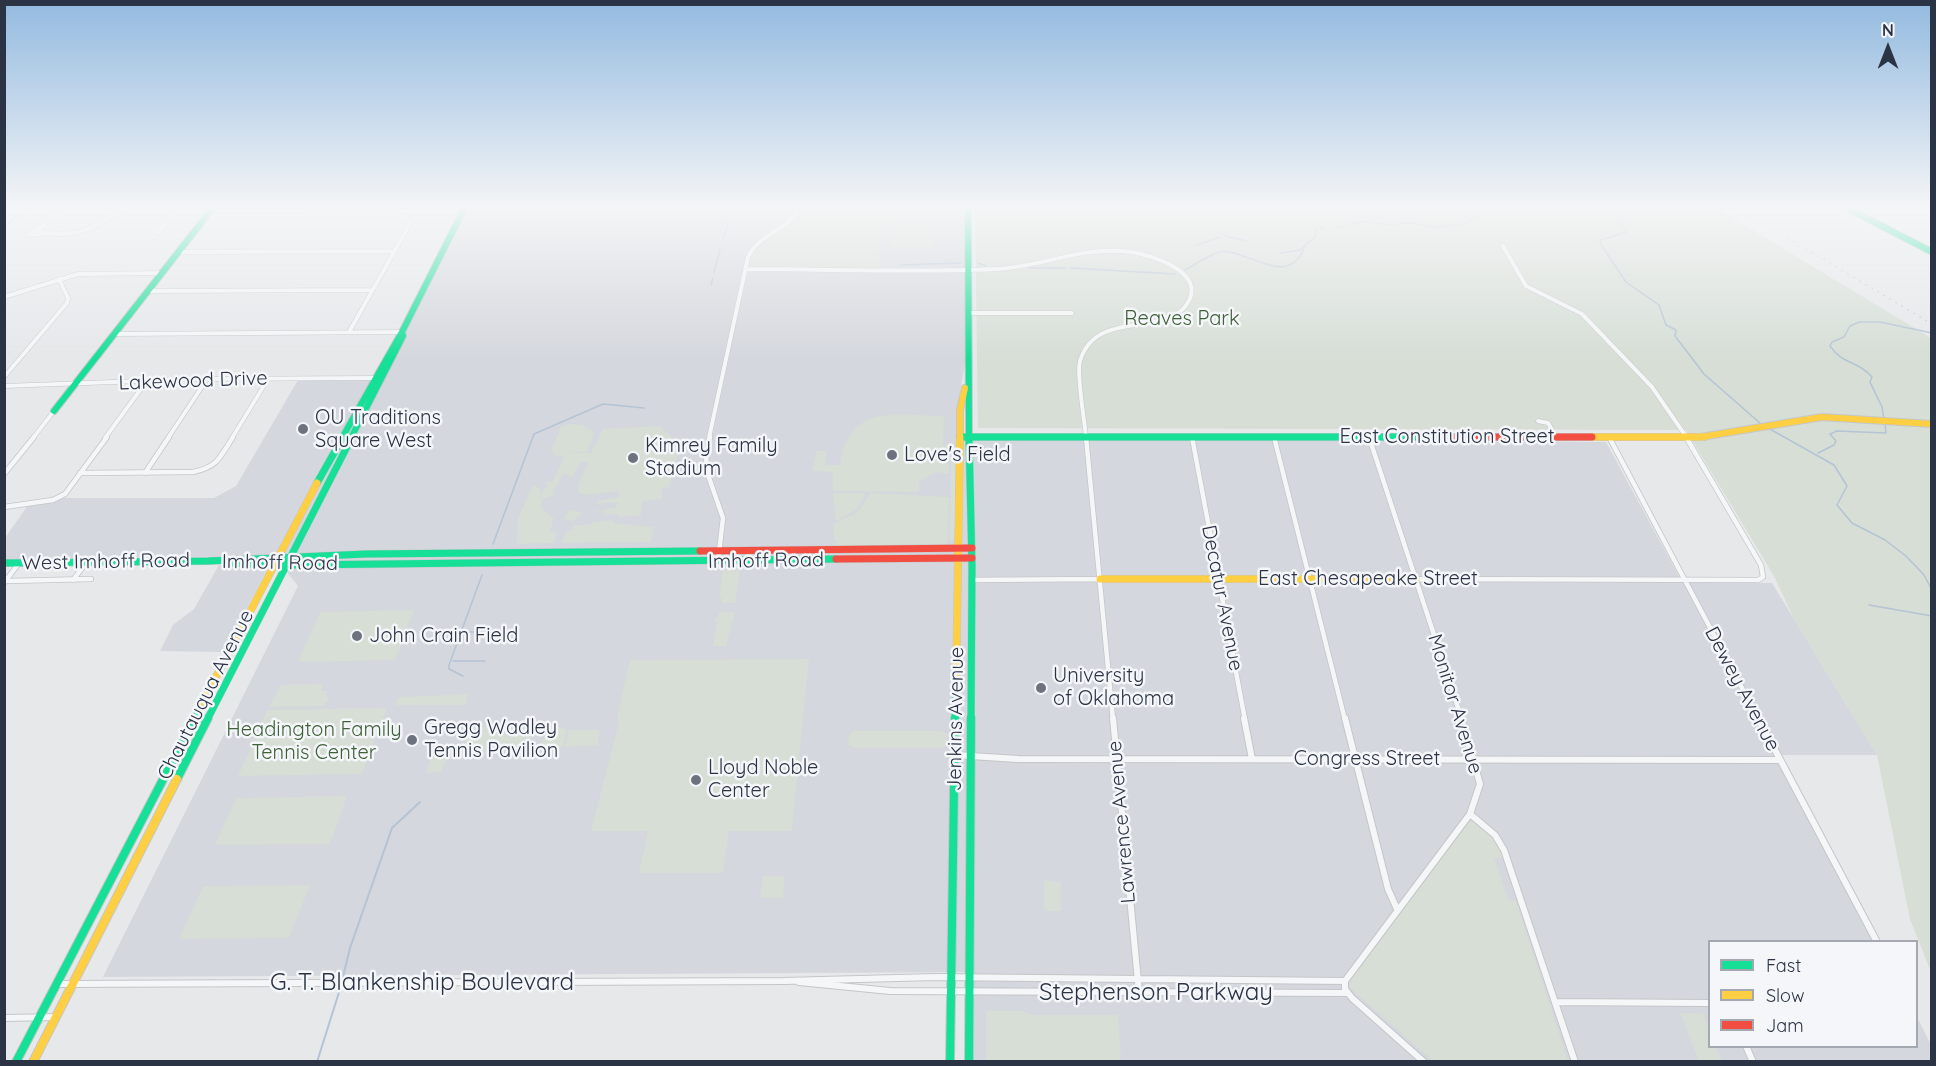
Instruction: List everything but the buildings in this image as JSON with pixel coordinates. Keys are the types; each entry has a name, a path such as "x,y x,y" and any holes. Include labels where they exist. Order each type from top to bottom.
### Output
{"main road":[{"path":"54,411 174,259"},
{"name":"Chautauqua Avenue","path":"16,1062 276,560 378,378 439,259"},
{"name":"Jenkins Avenue","path":"968,259 967,377 972,548 969,1062"},
{"name":"Jenkins Avenue","path":"950,1062 960,410 967,377"},
{"name":"Chautauqua Avenue","path":"33,1062 286,565 378,378"},
{"name":"East Constitution Street","path":"960,437 1686,437 1722,436 1779,423 1828,417 1932,424"},
{"name":"Imhoff Road","path":"208,561 276,560 290,556 972,548"},
{"name":"Imhoff Road","path":"276,560 286,565 972,558"},
{"name":"West Imhoff Road","path":"4,563 208,561"},
{"name":"East Chesapeake Street","path":"1100,579 1416,579"},
{"path":"958,639 972,639"},
{"path":"957,683 972,684"}],"street":[{"path":"349,332 390,259"},
{"path":"717,561 723,518 707,472 706,454 749,259"},
{"name":"Lawrence Avenue","path":"968,270 1011,268 1048,259"},
{"name":"Lawrence Avenue","path":"1139,992 1079,371 1084,353 1091,343 1109,330 1136,322 1161,320 1180,312 1187,306 1192,294 1185,275 1172,266 1153,259"},
{"path":"1510,259 1523,283 1587,318 1652,387 1686,437"},
{"path":"746,269 968,270"},
{"path":"4,297 82,273 163,273"},
{"path":"4,377 67,303 68,298 59,279"},
{"path":"148,291 372,290"},
{"path":"968,313 1072,313"},
{"path":"115,334 402,333"},
{"name":"Lakewood Drive","path":"4,386 207,379 378,378"},
{"path":"145,472 207,379"},
{"path":"80,473 208,469 217,462 268,379"},
{"path":"4,507 59,497 80,473 146,382"},
{"path":"4,474 54,411"},
{"path":"1538,421 1548,423 1556,437"},
{"name":"Decatur Avenue","path":"1192,436 1252,759"},
{"path":"1274,436 1354,759 1388,889 1397,909"},
{"name":"Monitor Avenue","path":"1369,437 1475,760 1480,784 1470,814"},
{"name":"Dewey Avenue","path":"1609,437 1876,940"},
{"name":"East Chesapeake Street","path":"1416,579 1758,580 1764,577 1761,566 1686,437"},
{"path":"73,580 86,562"},
{"path":"5,582 20,563"},
{"path":"5,582 91,579"},
{"name":"East Chesapeake Street","path":"972,580 1100,579"},
{"name":"Congress Street","path":"956,755 1018,759 1116,760 1779,760"},
{"path":"1424,1062 1348,993 1344,981 1470,814 1496,835 1504,850 1575,1062"},
{"name":"G. T. Blankenship Boulevard","path":"56,984 353,984 969,977"},
{"name":"Stephenson Parkway","path":"969,977 1344,981"},
{"name":"G. T. Blankenship Boulevard","path":"788,980 867,990 950,992"},
{"name":"Stephenson Parkway","path":"950,992 1348,993"},
{"path":"1555,1002 1708,1003"},
{"path":"4,1018 56,1017"},
{"path":"1746,1048 1752,1062"}],"shaded area":[{"name":"University of Oklahoma","path":"442,259 966,259 965,363 957,410 957,438 1606,442 1682,582 1772,583 1877,755 1774,755 1875,940 1708,940 1708,1048 1918,1048 1918,1019 1931,1045 1931,1061 974,1061 973,972 103,977 298,586 274,556 5,559 5,538 28,505 62,498 214,498 236,486 298,380 382,380"},
{"path":"219,565 269,566 224,652 160,651 173,625 194,609"}],"green space":[{"path":"751,259 879,259 879,268 748,268"},
{"name":"Reaves Park","path":"976,259 1800,259 1931,338 1931,972 1910,919 1877,755 1795,621 1774,576 1686,430 978,428"},
{"name":"Love's Field","path":"944,413 943,445 949,445 949,474 936,472 919,482 919,492 833,491 833,472 812,471 817,451 827,451 825,465 840,465 845,445 853,431 863,422 891,415 942,416"},
{"name":"Kimrey Family Stadium","path":"570,424 582,425 593,431 594,435 587,452 556,453 591,453 603,429 660,426 681,445 669,487 662,488 662,499 642,501 641,515 619,517 618,514 605,515 605,511 587,513 616,508 617,502 597,504 598,501 619,497 619,491 585,495 579,493 578,485 588,463 581,462 572,477 563,473 553,493 555,495 542,499 542,491 548,487 545,483 553,481 564,457 554,455 550,458 555,453 551,451 561,427"},
{"path":"951,447 956,447 955,539 950,539"},
{"path":"533,484 540,489 542,508 554,519 550,530 557,533 554,543 516,544 518,519"},
{"path":"833,493 862,493 865,495 856,510 836,521"},
{"path":"871,493 949,497 947,545 839,546 833,544 838,542 834,540 833,524 857,513"},
{"path":"570,510 583,513 573,521 563,519"},
{"path":"613,520 613,523 654,527 651,542 562,543 565,533 572,530 574,525 589,525 593,522"},
{"path":"723,570 740,570 735,603 721,603 722,598 719,598"},
{"name":"John Crain Field","path":"414,610 395,660 298,662 320,612"},
{"path":"719,612 735,612 726,646 713,646 717,623 714,618 718,618"},
{"path":"809,659 792,831 729,831 723,873 639,873 648,831 591,831 619,722 617,717 630,660"},
{"path":"323,684 321,691 328,691 326,695 329,699 323,706 269,707 281,685"},
{"path":"468,694 465,705 396,705 397,699 401,697"},
{"name":"Headington Family Tennis Center","path":"387,708 362,774 238,776 267,710"},
{"path":"470,727 534,728 526,750 463,751"},
{"path":"547,727 560,727 567,730 563,747 554,750 540,750"},
{"path":"569,730 600,730 598,745 565,747"},
{"path":"854,731 941,731 947,734 947,745 942,748 852,748 848,745 849,734"},
{"path":"450,748 442,772 426,773 434,749"},
{"path":"347,796 330,844 215,845 236,798"},
{"path":"1472,821 1478,823 1492,835 1504,857 1494,858 1508,900 1516,901 1568,1061 1433,1061 1350,988 1350,980 1466,825"},
{"path":"763,876 785,876 783,898 760,898"},
{"path":"1044,880 1061,882 1061,911 1046,911 1044,908"},
{"path":"310,885 289,938 179,939 203,886"},
{"path":"986,1011 1022,1011 1033,1015 1118,1015 1121,1061 986,1061"},
{"path":"1680,1013 1703,1013 1708,1027 1708,1048 1716,1048 1723,1061 1699,1061"}],"waterway":[{"path":"714,273 718,259"},
{"path":"1185,270 1205,259"},
{"path":"1250,259 1276,267 1287,266 1297,259"},
{"path":"1610,259 1626,282 1659,305 1666,325 1676,330 1675,336 1704,374 1761,424"},
{"path":"901,265 961,263"},
{"path":"978,263 986,266"},
{"path":"1029,268 1065,268"},
{"path":"1070,268 1175,274"},
{"path":"711,285 713,278"},
{"path":"1884,419 1882,407 1870,382 1872,377 1861,367 1840,357 1830,346 1832,342 1844,337 1850,326 1859,322 1880,322 1932,333"},
{"path":"493,544 534,434 603,404 644,408"},
{"path":"1818,453 1834,445 1836,441 1830,434 1837,431 1886,433 1885,424"},
{"path":"1768,428 1834,465 1847,486 1837,505 1852,523 1885,540 1906,556 1924,575 1932,590"},
{"path":"463,676 449,669 449,665 482,575"},
{"path":"1869,605 1932,616"},
{"path":"462,632 491,632"},
{"path":"453,661 485,661"},
{"path":"342,981 350,948 392,828 420,802"},
{"path":"317,1062 341,986"}],"railway":[{"path":"1822,259 1932,324"}],"traffic: fast":[{"path":"54,411 173,259"},
{"path":"317,483 402,332 439,259"},
{"path":"968,259 967,377 972,566 969,1062"},
{"path":"177,779 403,336 402,332"},
{"path":"960,437 1454,437"},
{"path":"4,563 208,561 366,554 700,551"},
{"path":"225,563 292,565 836,559"},
{"path":"950,1062 956,686"},
{"path":"16,1062 203,702"}],"traffic: slow":[{"path":"956,686 960,410 965,388"},
{"path":"1592,437 1701,437 1822,417 1932,424"},
{"path":"203,702 317,483"},
{"path":"1100,579 1416,579"},
{"path":"33,1062 177,779"}],"traffic: jam":[{"path":"1454,437 1592,437"},
{"path":"700,551 972,548"},
{"path":"836,559 972,558"}],"place":[{"name":"OU Traditions Square West","path":"303,429"},
{"name":"Love's Field","path":"892,455"},
{"name":"Kimrey Family Stadium","path":"633,458"},
{"name":"John Crain Field","path":"357,636"},
{"name":"University of Oklahoma","path":"1041,688"},
{"name":"Gregg Wadley Tennis Pavilion","path":"412,740"},
{"name":"Lloyd Noble Center","path":"696,780"}]}
